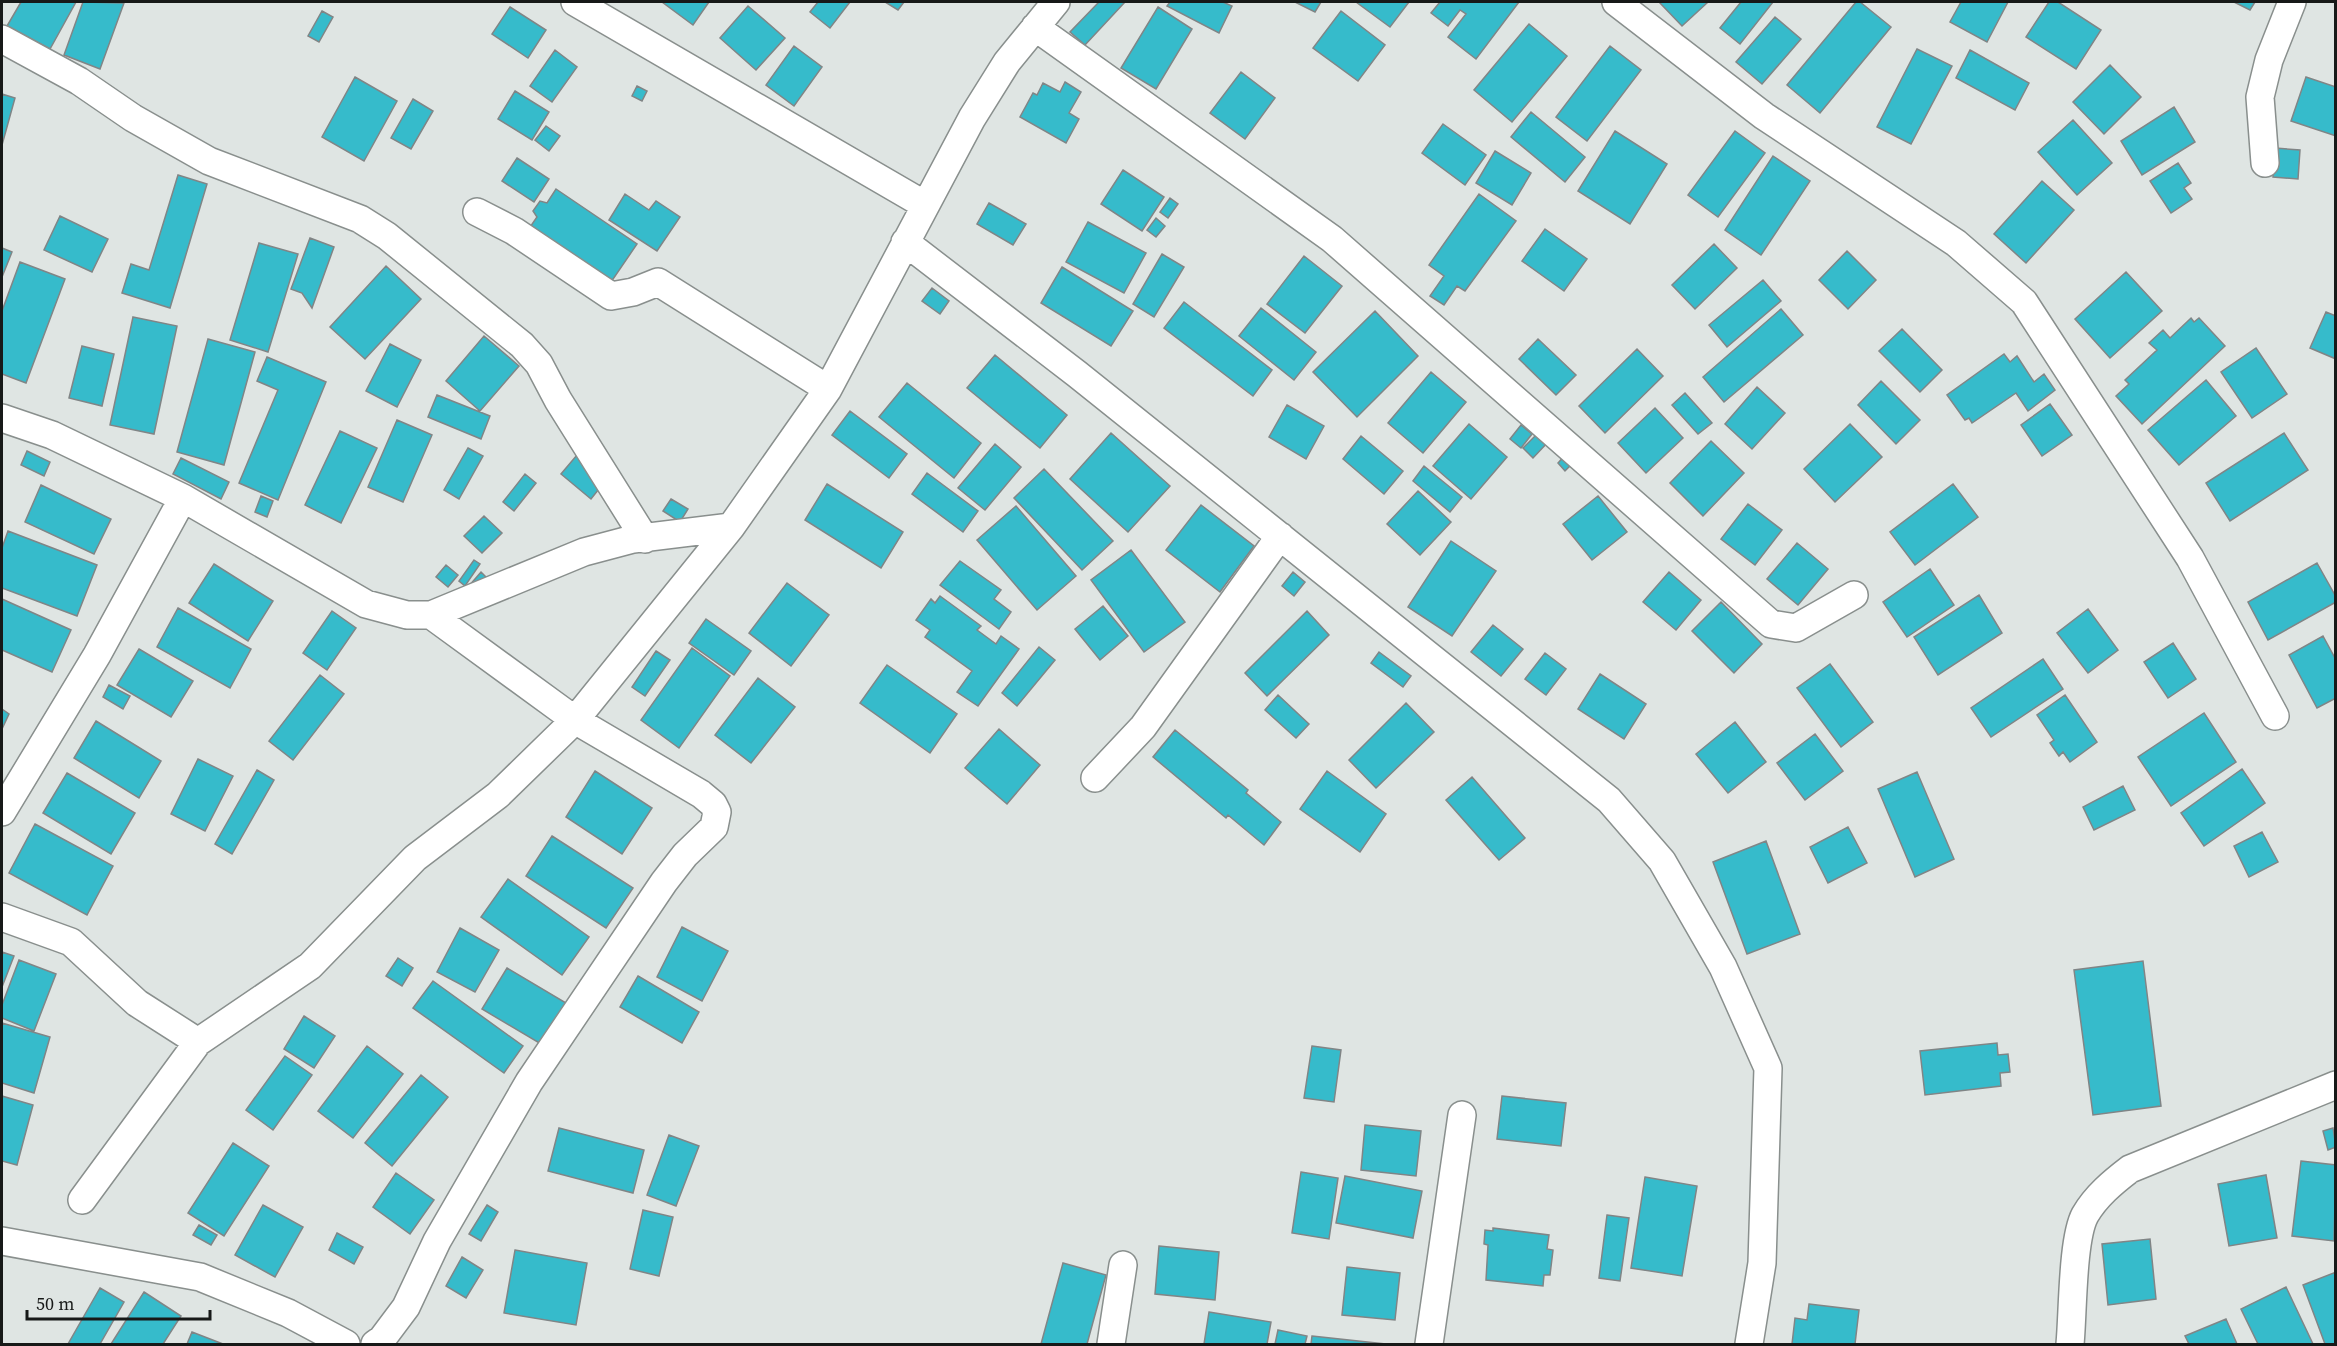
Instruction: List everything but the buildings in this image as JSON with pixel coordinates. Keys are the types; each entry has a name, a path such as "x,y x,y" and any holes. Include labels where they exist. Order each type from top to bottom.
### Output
{"street":[{"path":"576,2 925,205"},
{"path":"82,1200 198,1042 310,966 415,858 498,795 575,720 730,527 828,389 925,205 1007,62 1056,2"},
{"path":"1616,2 1764,116 1956,243 2024,302 2190,558 2275,716"},
{"path":"2265,163 2260,97 2269,60 2292,2"},
{"path":"1035,27 1332,239 1771,624 1796,628 1854,595"},
{"path":"2,39 79,81 133,118 209,161 360,219 387,236 522,345 539,364 558,399 645,539"},
{"path":"477,212 514,231 611,296 633,292 658,282 828,389"},
{"path":"905,242 1077,374 1609,800 1662,861 1722,967 1768,1068 1762,1263 1749,1344"},
{"path":"2,418 52,435 183,498 366,604 407,615 431,615 584,552 633,539 730,527"},
{"path":"2,812 97,655 183,498"},
{"path":"1095,778 1143,727 1280,536"},
{"path":"375,1344 382,1339 406,1307 437,1241 529,1082 664,882 684,855 714,827 717,820 713,804 701,794 575,720 431,615"},
{"path":"2,917 71,942 137,1003 198,1042"},
{"path":"2070,1344 2076,1258 2081,1225 2091,1206 2106,1188 2130,1169 2336,1085"},
{"path":"1429,1344 1462,1115"},
{"path":"2,1241 200,1277 288,1313 346,1344"},
{"path":"1111,1344 1123,1265"}]}
